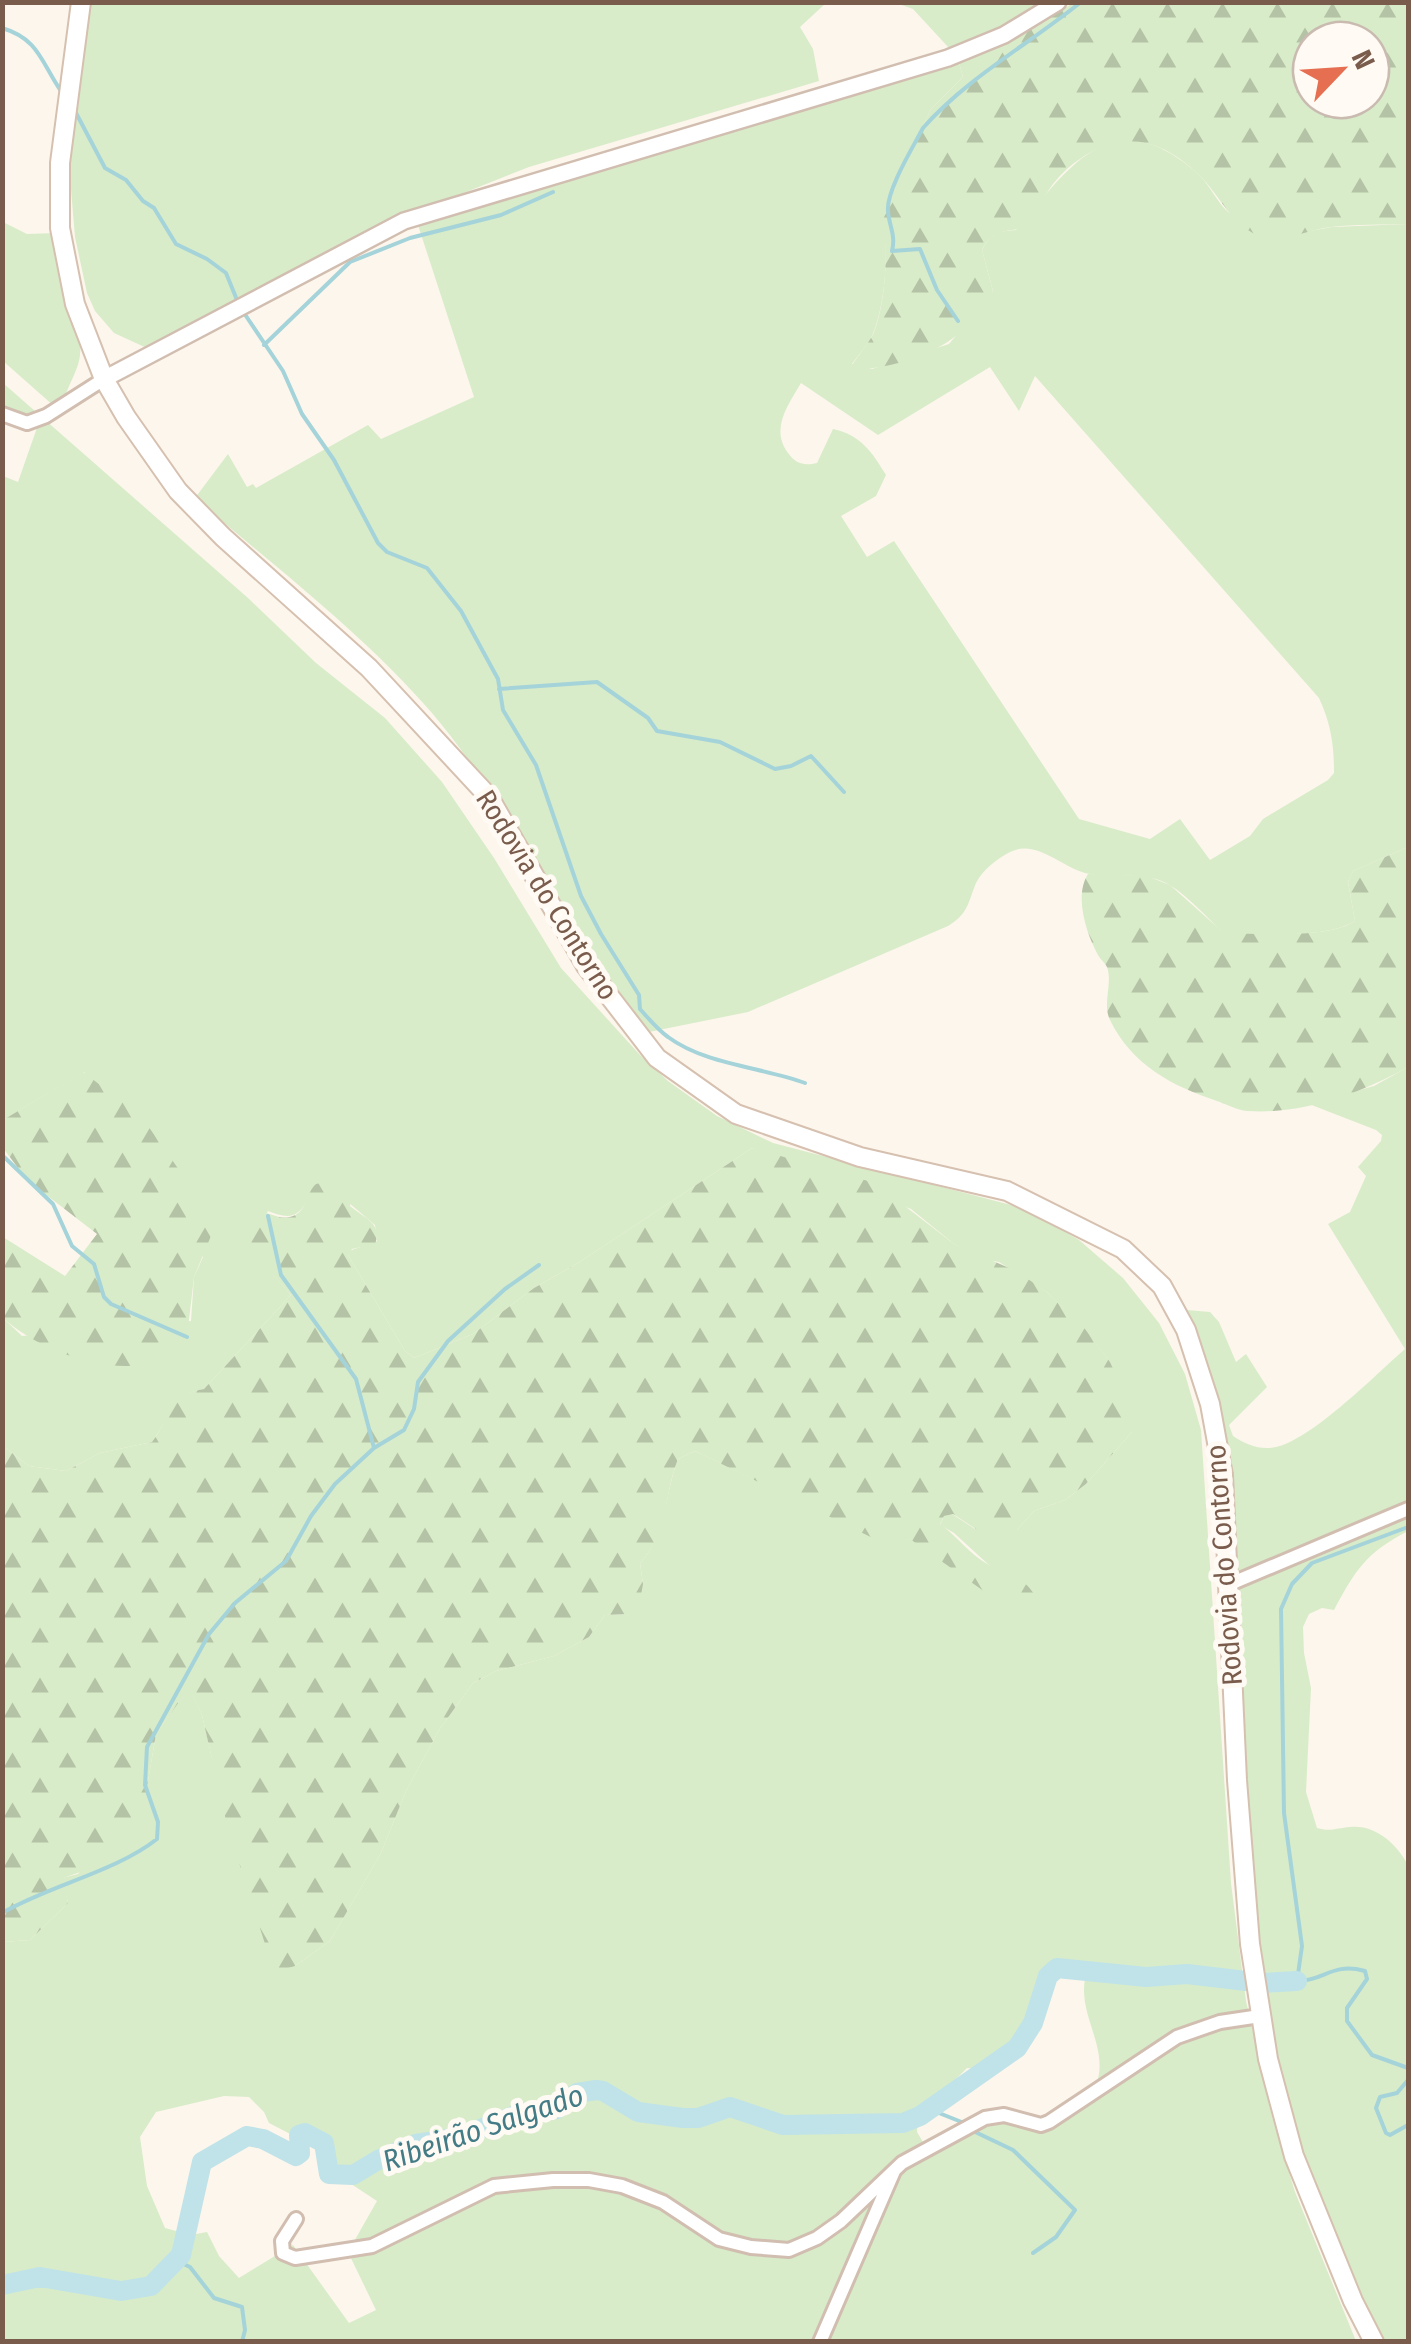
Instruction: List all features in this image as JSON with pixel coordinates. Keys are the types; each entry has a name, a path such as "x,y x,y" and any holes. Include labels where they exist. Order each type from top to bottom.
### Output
{"main road":[{"name":"Rodovia do Contorno","path":"81,2 60,163 60,228 74,304 104,378 178,491 368,668 490,798 586,966 657,1058 736,1114 860,1157 1007,1191 1124,1248 1162,1286 1186,1330 1210,1404 1222,1476 1237,1780 1250,1944 1268,2058 1294,2156 1353,2301 1374,2342"}],"street":[{"path":"2,414 27,423 46,416 104,378 404,220 948,58 1004,35 1058,2"},
{"path":"1230,1584 1408,1509"},
{"path":"296,2220 282,2241 282,2254 296,2258 322,2256 386,2241 494,2186 521,2181 589,2180 651,2196 719,2238 775,2251 802,2246 841,2221 912,2156 985,2118 1004,2115 1040,2125 1050,2122 1177,2037 1220,2022 1260,2016"},
{"path":"820,2342 895,2169"}],"green space":[{"path":"89,3 826,3 800,27 813,49 819,81 529,167 416,212 149,349 114,333 95,311 87,293 75,237 69,166"},
{"path":"896,3 1056,3 993,36 949,48 913,9"},
{"path":"1073,3 1408,3 1408,224 1331,227 1277,238 1257,235 1237,221 1206,182 1169,152 1141,142 1111,144 1063,172 1044,197 1033,227 1003,232 986,243 982,250 993,291 969,325 920,356 860,370 852,365 874,332 884,290 885,240 879,214 931,109 963,77 958,59 1021,35"},
{"path":"958,59 963,77 931,109 880,214 886,255 881,305 872,335 852,364 872,369 949,344 993,291 982,250 992,236 1016,230 1074,165 1094,150 1116,142 1140,141 1166,151 1200,176 1230,213 1270,238 1332,227 1408,224 1408,847 1353,871 1348,882 1355,921 1310,933 1225,935 1189,899 1166,883 1147,877 1090,874 1040,852 1020,849 986,869 964,912 948,926 748,1012 644,1033 617,1001 529,853 458,745 432,713 348,628 195,498 228,454 247,487 253,484 256,488 368,425 381,439 474,397 417,222","holes":["990,367 1019,411 1035,376 1319,698 1331,735 1334,773 1263,819 1250,836 1210,860 1180,819 1150,839 1079,819 894,541 867,557 841,516 876,496 886,475 870,452 851,435 833,429 817,463 804,464 791,457 781,435 783,417 801,383 878,435"]},
{"path":"3,222 27,234 56,233 80,341 79,362 64,400 63,414 3,361"},
{"path":"3,383 248,598 316,663 385,718 442,782 561,968 668,1081 717,1116 773,1143 1011,1205 1046,1221 1079,1240 1123,1278 1159,1323 1185,1374 1201,1430 1231,1883 1246,2001 1272,2116 1295,2192 1356,2341 3,2341 3,1942 30,1940 68,1903 62,1878 78,1874 146,1793 156,1734 189,1687 202,1715 212,1758 295,1966 330,1941 381,1853 406,1791 439,1730 473,1683 496,1671 554,1656 589,1637 605,1615 628,1614 643,1584 640,1563 661,1526 678,1459 695,1451 898,1540 910,1539 931,1551 990,1566 940,1525 944,1516 952,1514 975,1529 1017,1530 1034,1511 1065,1500 1086,1484 1132,1432 1110,1362 1047,1292 999,1262 982,1259 954,1244 911,1209 752,1148 534,1288 473,1334 414,1358 405,1351 348,1255 349,1251 377,1241 375,1225 349,1203 308,1198 301,1210 292,1215 268,1211 249,1247 291,1295 204,1389 176,1402 152,1442 100,1453 66,1471 29,1466 3,1446 3,1318 22,1336 191,1321 194,1277 203,1257 84,1072 3,1120 3,476 18,482 39,422 3,414","holes":["1082,1962 1092,1975 1085,1979 1084,1993 1099,2058 1096,2085 1044,2120 981,2115 926,2147 917,2132 918,2117 967,2068 987,2065 1012,2044 1030,2016 1042,1977 1050,1965","224,2096 249,2097 269,2123 325,2152 333,2172 377,2201 348,2252 376,2310 349,2323 293,2245 239,2278 219,2256 207,2232 191,2235 165,2228 147,2186 140,2137 156,2112"]},
{"path":"1408,847 1408,1067 1371,1085 1310,1106 1247,1111 1169,1081 1142,1061 1119,1036 1108,1014 1107,967 1094,946 1083,914 1082,893 1088,874 1147,876 1170,885 1225,934 1310,933 1355,921 1348,882 1353,871"},
{"path":"1408,1067 1408,1531 1364,1563 1334,1610 1322,1608 1309,1614 1303,1627 1311,1688 1306,1792 1317,1828 1359,1827 1376,1832 1398,1850 1408,1865 1408,2341 1377,2341 1313,2188 1272,2039 1258,1964 1221,1447 1176,1317 1187,1310 1210,1312 1219,1322 1236,1362 1246,1354 1267,1387 1229,1425 1233,1436 1260,1448 1285,1444 1302,1435 1405,1349 1328,1224 1350,1212 1366,1176 1358,1167 1382,1135 1309,1104 1374,1086"},
{"path":"83,1072 141,1116 213,1218 213,1231 194,1277 186,1345 166,1358 143,1365 119,1366 67,1355 21,1332 3,1318 3,1237 65,1276 97,1234 27,1180 3,1148 3,1120"},
{"path":"752,1148 875,1183 954,1244 1016,1271 1047,1292 1085,1329 1110,1362 1133,1413 1132,1432 1086,1484 1065,1500 1034,1511 1017,1530 999,1537 985,1535 953,1514 944,1516 940,1524 982,1561 1022,1581 1038,1601 1024,1612 995,1599 910,1539 887,1545 695,1451 678,1459 661,1526 640,1563 643,1584 639,1606 628,1614 605,1615 589,1637 554,1656 496,1671 473,1683 439,1730 406,1791 381,1853 330,1941 295,1966 274,1972 227,1825 202,1715 189,1688 156,1734 146,1793 127,1835 95,1867 63,1878 68,1903 30,1940 3,1942 3,1446 29,1466 66,1471 100,1453 152,1442 174,1402 204,1389 291,1295 248,1247 241,1228 263,1213 285,1218 298,1214 316,1184 342,1178 353,1189 350,1206 374,1226 375,1244 352,1249 348,1255 405,1351 414,1358 473,1334 534,1288"}],"waterway":[{"path":"958,321 937,290 920,249 892,251 888,211 896,181 923,128 940,110 1081,2"},
{"path":"2,28 32,45 61,91"},
{"path":"75,111 105,168 126,180 154,208 176,244 226,273 239,305"},
{"path":"264,345 350,262 410,238 501,215 553,192"},
{"path":"244,313 283,371 302,414 334,460 378,543 387,552 427,568 461,611 498,679 503,710 536,765 581,896 639,995 640,1009 668,1037 699,1054 805,1083"},
{"path":"499,689 597,682 648,718 657,731 720,742 775,769 811,756 844,792"},
{"path":"2,1155 53,1204 72,1246 94,1264 104,1297 111,1304 187,1337"},
{"path":"268,1216 281,1275 356,1379 374,1448"},
{"path":"2,1913 122,1861 157,1839 158,1822 145,1785 147,1747 209,1634 235,1603 286,1561 311,1516 335,1484 374,1448 404,1430 414,1409 418,1382 448,1341 505,1289 539,1265"},
{"path":"1408,1527 1312,1563 1292,1584 1281,1609 1284,1813 1302,1946 1297,1981 1336,1970 1365,1971 1367,1979 1347,2008 1347,2021 1372,2055 1408,2068"},
{"name":"Ribeirão Salgado","path":"2,2285 40,2277 121,2291 151,2286 181,2255 202,2162 247,2136 263,2139 296,2156 300,2153 299,2135 305,2133 324,2143 329,2174 353,2175 416,2144 460,2137 521,2113 557,2109 577,2093 596,2090 638,2112 683,2118 698,2118 730,2107 783,2125 903,2123 920,2116 1017,2048 1033,2023 1048,1976 1057,1968 1146,1977 1187,1974 1263,1983 1297,1981"},
{"name":"Ribeirão Salgado","path":"1408,2080 1397,2093 1380,2097 1376,2108 1386,2133 1390,2135 1408,2125"},
{"path":"929,2109 964,2123"},
{"path":"971,2130 1013,2150 1075,2210 1056,2237 1033,2253"},
{"path":"177,2261 190,2267 214,2298 242,2307 242,2342"}]}
